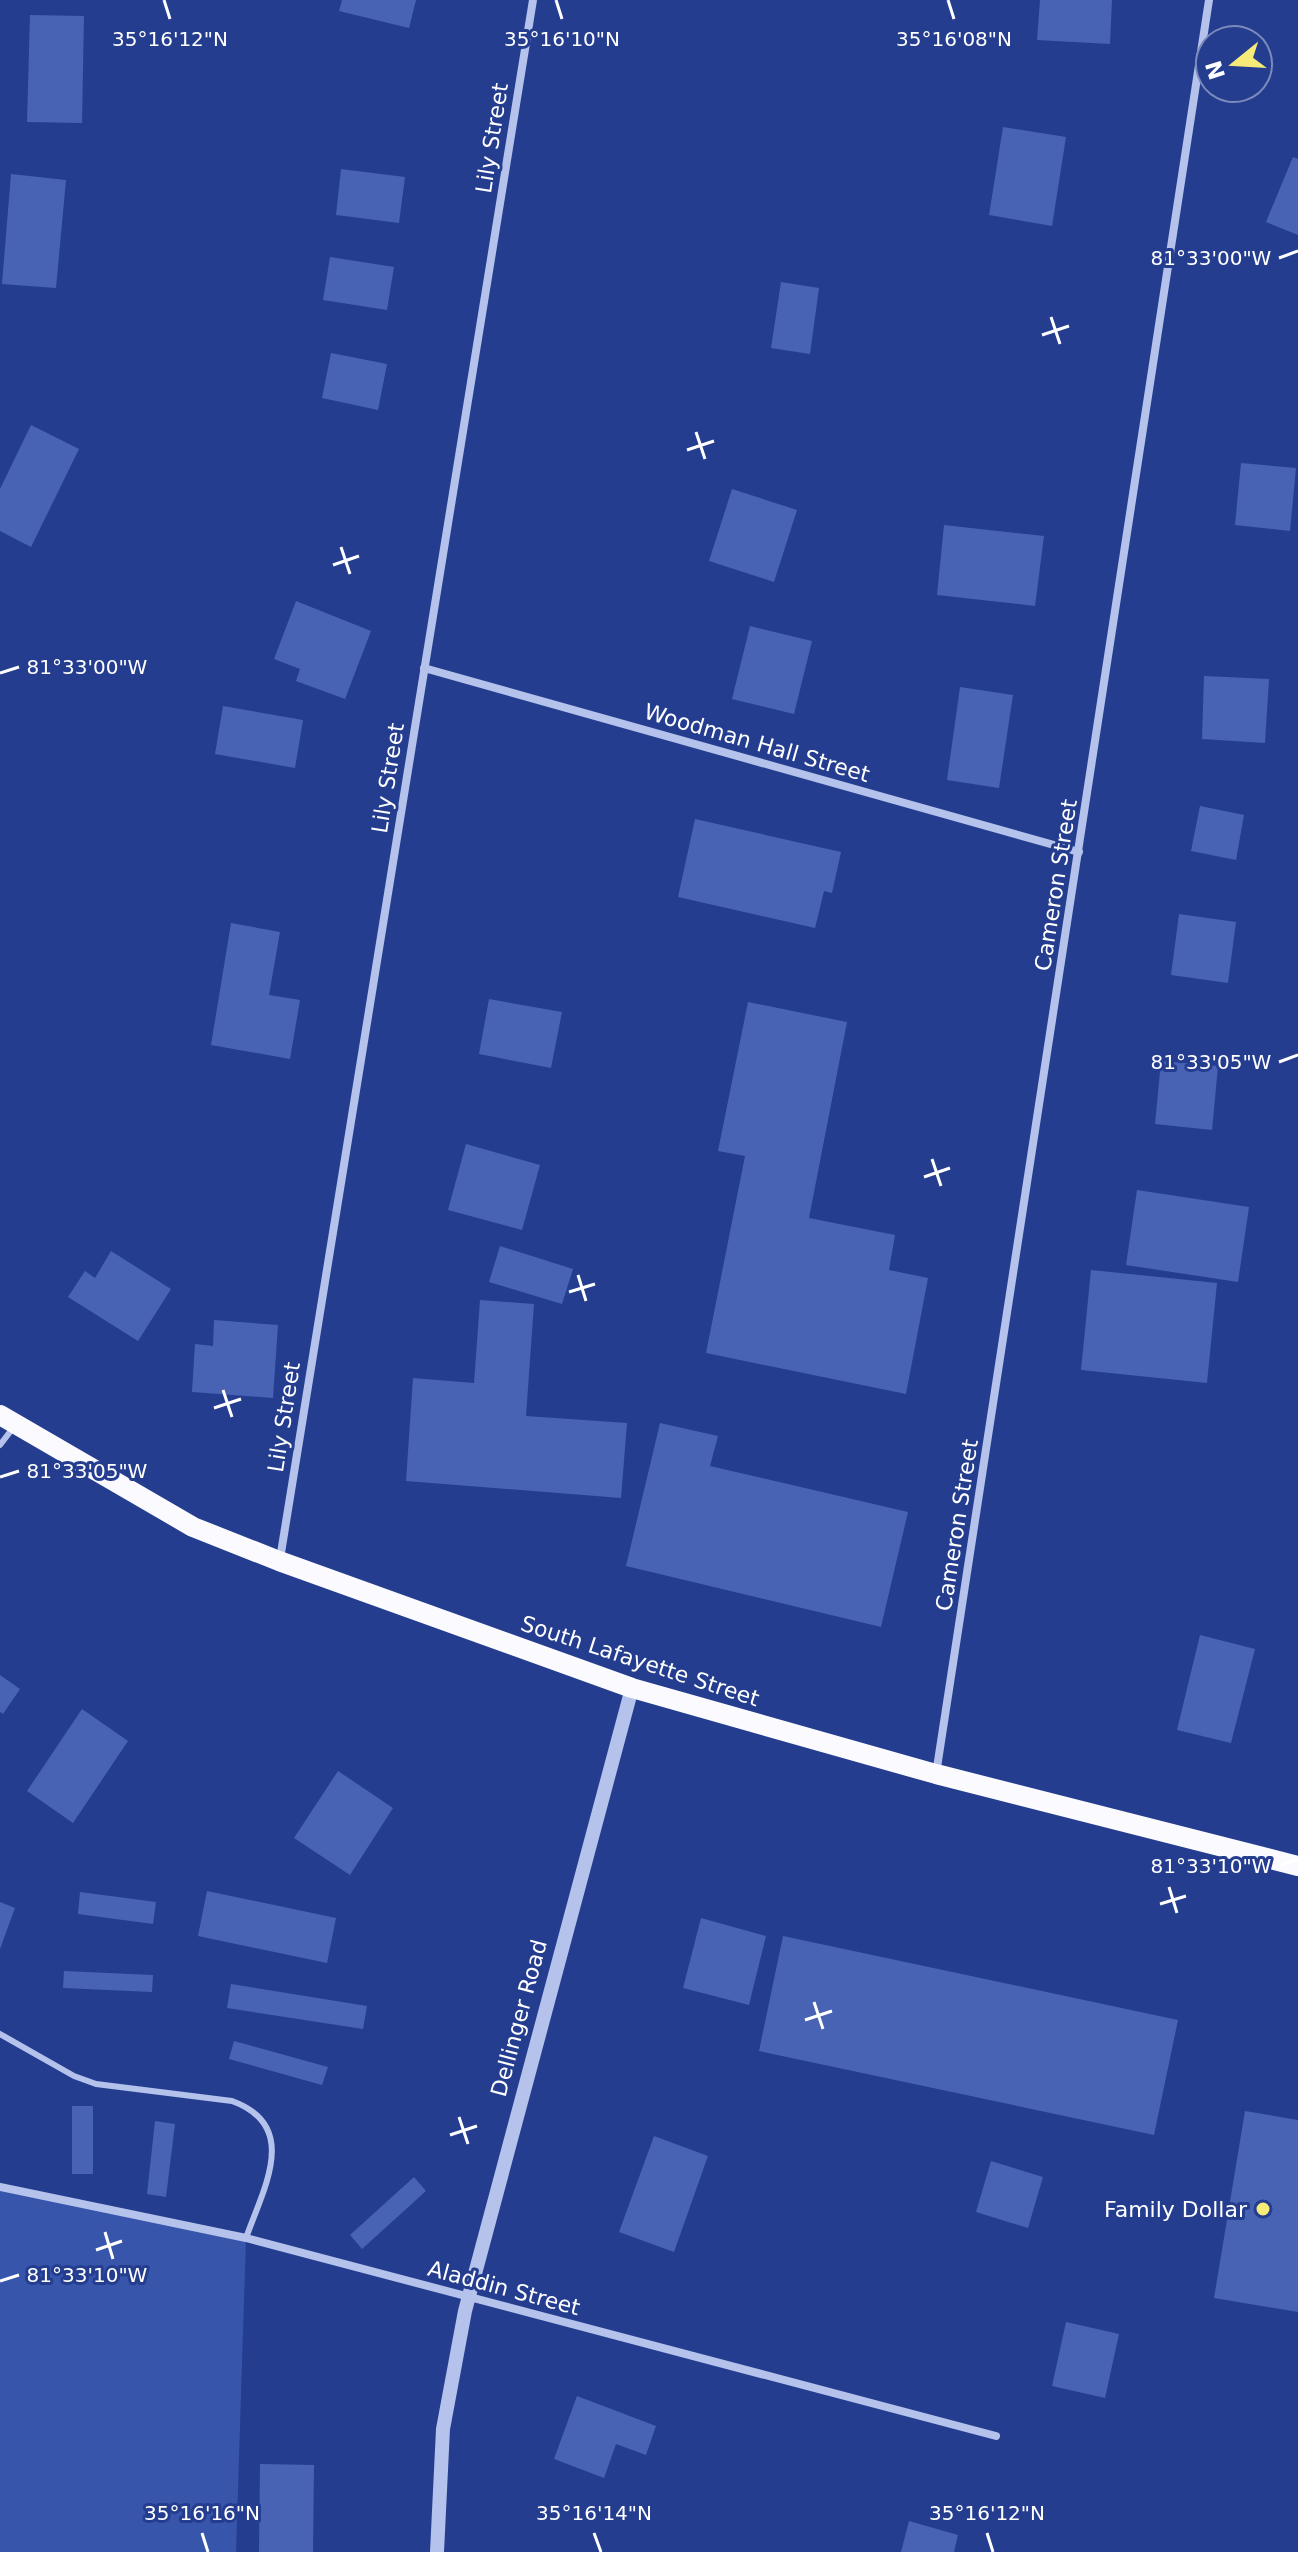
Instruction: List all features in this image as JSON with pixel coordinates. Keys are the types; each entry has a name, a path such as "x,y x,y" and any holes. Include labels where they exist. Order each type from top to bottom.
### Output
{"main road":[{"name":"South Lafayette Street","path":"8,1420 193,1527 632,1688 936,1774 1298,1866"}],"street":[{"name":"Lily Street","path":"279,1561 533,0"},
{"name":"Cameron Street","path":"936,1774 1209,0"},
{"name":"Woodman Hall Street","path":"424,668 1079,852"},
{"name":"Dellinger Road","path":"437,2552 443,2429 468,2297 632,1688"},
{"name":"Aladdin Street","path":"0,2187 246,2238 996,2436"}],"lane":[{"path":"0,1445 8,1420"},
{"path":"0,2034 74,2076 96,2084 232,2101 251,2108 266,2124 273,2153 246,2238"}],"shaded area":[{"path":"0,2187 246,2238 236,2552 0,2552"}],"building":[{"path":"342,0 416,0 409,28 339,11"},
{"path":"1040,0 1112,0 1110,44 1037,40"},
{"path":"30,15 84,16 82,123 27,122"},
{"path":"1003,127 1066,137 1052,226 989,215"},
{"path":"1293,157 1298,159 1298,235 1266,222"},
{"path":"341,169 405,177 399,223 336,215"},
{"path":"11,174 66,180 56,288 2,284"},
{"path":"330,257 394,267 387,310 323,300"},
{"path":"781,282 819,288 810,354 771,348"},
{"path":"331,353 387,364 378,410 322,398"},
{"path":"31,425 79,449 31,547 0,531 0,489"},
{"path":"1241,463 1296,468 1290,531 1235,525"},
{"path":"732,489 797,510 774,582 709,561"},
{"path":"944,525 1044,536 1035,606 937,595"},
{"path":"296,601 371,631 345,699 296,681 300,669 274,659"},
{"path":"750,626 812,641 794,714 732,699"},
{"path":"1204,676 1269,679 1265,743 1202,739"},
{"path":"960,687 1013,695 999,788 947,780"},
{"path":"223,706 303,720 295,768 215,754"},
{"path":"1200,806 1244,815 1236,860 1191,851"},
{"path":"695,819 841,852 832,893 824,891 815,928 678,897"},
{"path":"1179,914 1236,922 1228,983 1171,975"},
{"path":"231,923 280,932 269,995 300,1000 290,1059 211,1045"},
{"path":"489,999 562,1012 551,1068 479,1054"},
{"path":"748,1002 847,1022 809,1218 895,1235 889,1270 928,1278 906,1394 706,1353 745,1156 718,1151"},
{"path":"1161,1061 1218,1066 1212,1130 1155,1124"},
{"path":"466,1144 540,1165 522,1230 448,1210"},
{"path":"1137,1190 1249,1207 1238,1282 1126,1265"},
{"path":"500,1246 573,1269 562,1304 489,1282"},
{"path":"111,1251 171,1289 138,1341 68,1297 85,1271 95,1278"},
{"path":"1091,1270 1217,1283 1207,1383 1081,1370"},
{"path":"480,1300 534,1304 526,1416 627,1423 621,1498 406,1481 413,1378 474,1383"},
{"path":"214,1320 278,1325 273,1398 192,1392 195,1344 213,1346"},
{"path":"660,1423 718,1436 710,1466 908,1512 881,1627 626,1566"},
{"path":"1200,1635 1255,1649 1231,1743 1177,1730"},
{"path":"0,1675 20,1689 3,1714 0,1712"},
{"path":"82,1709 128,1741 73,1823 27,1791"},
{"path":"338,1771 393,1808 350,1875 294,1838"},
{"path":"207,1891 336,1918 327,1963 198,1936"},
{"path":"80,1892 156,1902 153,1924 78,1914"},
{"path":"0,1902 15,1908 0,1949"},
{"path":"701,1918 766,1936 749,2005 683,1988"},
{"path":"783,1936 1178,2020 1154,2135 759,2051"},
{"path":"64,1971 153,1975 152,1992 63,1988"},
{"path":"231,1984 367,2006 363,2029 227,2008"},
{"path":"234,2041 328,2067 322,2085 229,2059"},
{"path":"72,2106 93,2106 93,2174 72,2174"},
{"name":"Family Dollar","path":"1245,2111 1298,2120 1298,2312 1214,2298"},
{"path":"155,2121 175,2124 166,2197 147,2194"},
{"path":"654,2136 708,2156 674,2252 619,2232"},
{"path":"991,2161 1043,2177 1028,2228 976,2212"},
{"path":"414,2177 426,2191 362,2249 350,2235"},
{"path":"1066,2322 1119,2334 1105,2398 1052,2386"},
{"path":"577,2396 656,2426 646,2455 616,2444 604,2478 554,2459"},
{"path":"260,2464 314,2465 313,2552 259,2552"},
{"path":"909,2521 958,2535 954,2552 901,2552"}],"place":[{"name":"Family Dollar","path":"1263,2209"}]}
